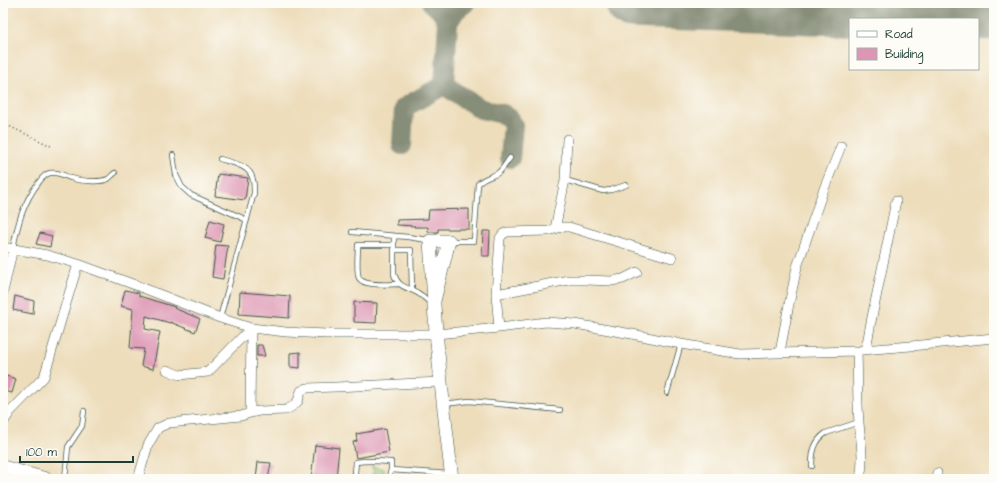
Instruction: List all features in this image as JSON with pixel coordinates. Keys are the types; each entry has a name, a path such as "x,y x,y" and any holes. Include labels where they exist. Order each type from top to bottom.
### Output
{"street":[{"path":"555,229 565,180 566,139"},
{"path":"780,352 797,267 822,194 841,146"},
{"path":"860,479 862,471 862,447 859,422 862,350 871,322 896,201"},
{"path":"499,328 496,294 500,238 507,232 548,231 562,227 569,227 672,258"},
{"path":"434,303 449,241 430,241 434,303 436,334 442,404 452,477"},
{"path":"3,247 47,255 78,264 220,318 251,328 286,332 326,334 436,334 546,322 575,324 740,354 862,350 994,338"},
{"path":"3,292 13,248"},
{"path":"3,423 10,412 44,377 78,264"},
{"path":"496,294 569,280 611,281 623,279 637,272"},
{"path":"167,370 179,376 208,372 251,328"},
{"path":"250,413 251,328"},
{"path":"138,479 148,445 158,428 169,423 242,416 259,411 286,410 294,406 298,401 301,390 307,388 440,382"},
{"path":"3,467 46,479"}],"lane":[{"path":"173,155 176,175 182,187 191,195 247,220"},
{"path":"449,241 474,241 478,184 485,178 498,172 504,167 510,158"},
{"path":"220,159 240,165 249,171 253,180 254,193 220,318"},
{"path":"13,248 17,228 24,207 31,192 45,174 58,172 70,178 94,181 108,179 115,173"},
{"path":"565,180 603,191 612,190 626,185"},
{"path":"352,232 430,241"},
{"path":"394,236 394,274 399,284"},
{"path":"412,290 411,250 358,246 358,271 359,277 362,281 367,283 399,284 412,290 417,292 434,303"},
{"path":"667,393 681,344"},
{"path":"442,404 469,401 560,410"},
{"path":"65,479 68,447 82,426 84,411"},
{"path":"812,466 812,456 815,446 822,436 826,433 859,422"},
{"path":"354,479 356,462 375,460 390,462 391,470 388,479"},
{"path":"391,470 452,477"}],"path":[{"path":"3,123 52,146"}],"green space":[{"path":"371,466 385,469 382,479 365,479 371,476 374,471"}],"building":[{"path":"218,174 248,178 245,200 215,196"},
{"path":"469,209 469,229 438,229 438,232 428,232 428,227 397,225 397,220 428,219 429,210"},
{"path":"210,220 224,224 220,242 205,238"},
{"path":"483,231 490,231 489,256 482,256"},
{"path":"40,233 52,236 50,247 36,244"},
{"path":"216,245 228,246 223,279 212,277"},
{"path":"125,290 139,293 139,296 175,307 174,308 200,319 195,332 170,322 146,316 145,329 160,332 153,369 141,366 144,349 130,348 133,309 121,306"},
{"path":"240,292 290,296 289,318 239,314"},
{"path":"15,296 34,301 33,314 13,310"},
{"path":"354,302 377,303 376,323 354,322"},
{"path":"257,345 262,345 265,356 257,356"},
{"path":"300,352 300,368 290,367 290,353"},
{"path":"3,375 16,379 12,393 3,391"},
{"path":"385,429 389,452 356,458 353,442 357,441 356,434"},
{"path":"315,445 339,448 336,479 311,479"},
{"path":"258,462 271,463 268,479 256,479"}],"taxiway":[{"path":"432,3 440,10 448,22"},
{"path":"444,85 448,22 456,10 465,3"},
{"path":"444,85 481,109 503,114 509,118 513,125 510,158"},
{"path":"402,145 404,108 444,85"}],"runway":[{"path":"631,3 994,15"}]}
